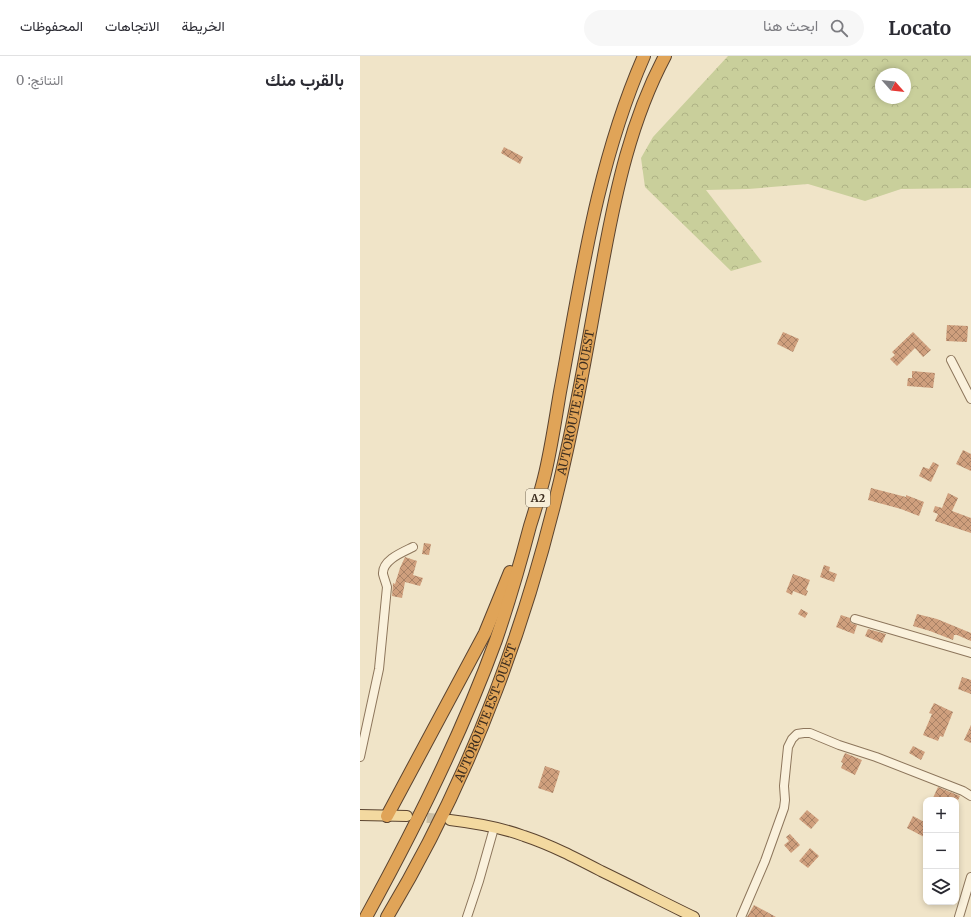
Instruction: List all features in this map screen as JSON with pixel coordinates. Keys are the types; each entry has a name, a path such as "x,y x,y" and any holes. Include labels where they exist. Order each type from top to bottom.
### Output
{"highway":[{"name":"AUTOROUTE EST-OUEST","path":"366,917 403,850 418,819 470,704 496,640 516,578 545,477 599,191 627,99 644,56"},
{"name":"AUTOROUTE EST-OUEST","path":"387,917 420,860 456,787 491,701 528,600 567,450 616,195 631,138 651,82 665,56"},
{"path":"388,816 485,633 534,511"}],"main road":[{"path":"360,815 407,816"},
{"path":"450,820 478,824 522,835 559,850 694,917"}],"street":[{"path":"951,360 971,399"},
{"path":"360,757 379,669 388,587 383,574 385,566 395,556 413,548"},
{"path":"855,619 971,653"},
{"path":"741,917 765,861 784,808 784,786 788,747 792,739 797,734 810,733 963,791 971,796"},
{"path":"467,917 494,828"},
{"path":"960,917 971,877"}],"green space":[{"path":"728,56 971,56 971,188 901,189 865,201 808,184 748,189 706,190 762,262 731,271 645,187 641,158 653,137"}],"building":[{"path":"504,147 523,157 520,164 501,153"},
{"path":"947,325 968,326 967,342 946,341"},
{"path":"783,332 799,339 793,352 777,344"},
{"path":"913,332 931,350 923,357 915,348 897,366 890,359 895,355 892,352"},
{"path":"912,371 935,373 933,388 907,386 908,378 912,378"},
{"path":"963,450 971,454 971,471 956,464"},
{"path":"933,462 939,465 931,482 919,476 923,467 929,469"},
{"path":"871,488 906,497 906,495 924,502 919,516 901,509 868,500"},
{"path":"948,493 958,498 952,511 971,518 971,533 935,521 938,514 933,512 935,506 942,508"},
{"path":"424,543 431,544 429,555 422,554"},
{"path":"405,557 417,561 413,575 423,578 420,586 405,582 402,598 392,596 393,583 395,584"},
{"path":"824,565 830,567 829,571 837,574 834,582 820,577"},
{"path":"793,574 810,580 806,590 808,591 806,596 793,591 792,595 786,592"},
{"path":"801,609 808,613 805,618 798,614"},
{"path":"917,614 937,619 971,633 971,641 957,635 954,635 953,640 913,626"},
{"path":"841,615 850,618 851,623 857,625 854,634 836,627"},
{"path":"868,629 886,634 882,643 865,636"},
{"path":"962,677 971,680 971,694 958,689"},
{"path":"934,703 953,712 943,737 940,736 938,741 923,735 932,714 929,713"},
{"path":"971,725 971,743 964,740"},
{"path":"913,746 925,752 921,760 909,753"},
{"path":"845,753 862,760 855,775 841,768 843,763 841,762"},
{"path":"545,766 560,771 553,793 538,788"},
{"path":"938,787 960,796 959,798 933,797"},
{"path":"807,810 819,820 811,829 799,819"},
{"path":"913,816 923,821 923,836 907,828"},
{"path":"790,834 800,845 791,853 784,845 789,841 786,837"},
{"path":"810,848 819,856 808,868 799,861"},
{"path":"754,905 776,917 747,917"}],"tunnel":[{"path":"412,816 448,820"}]}
